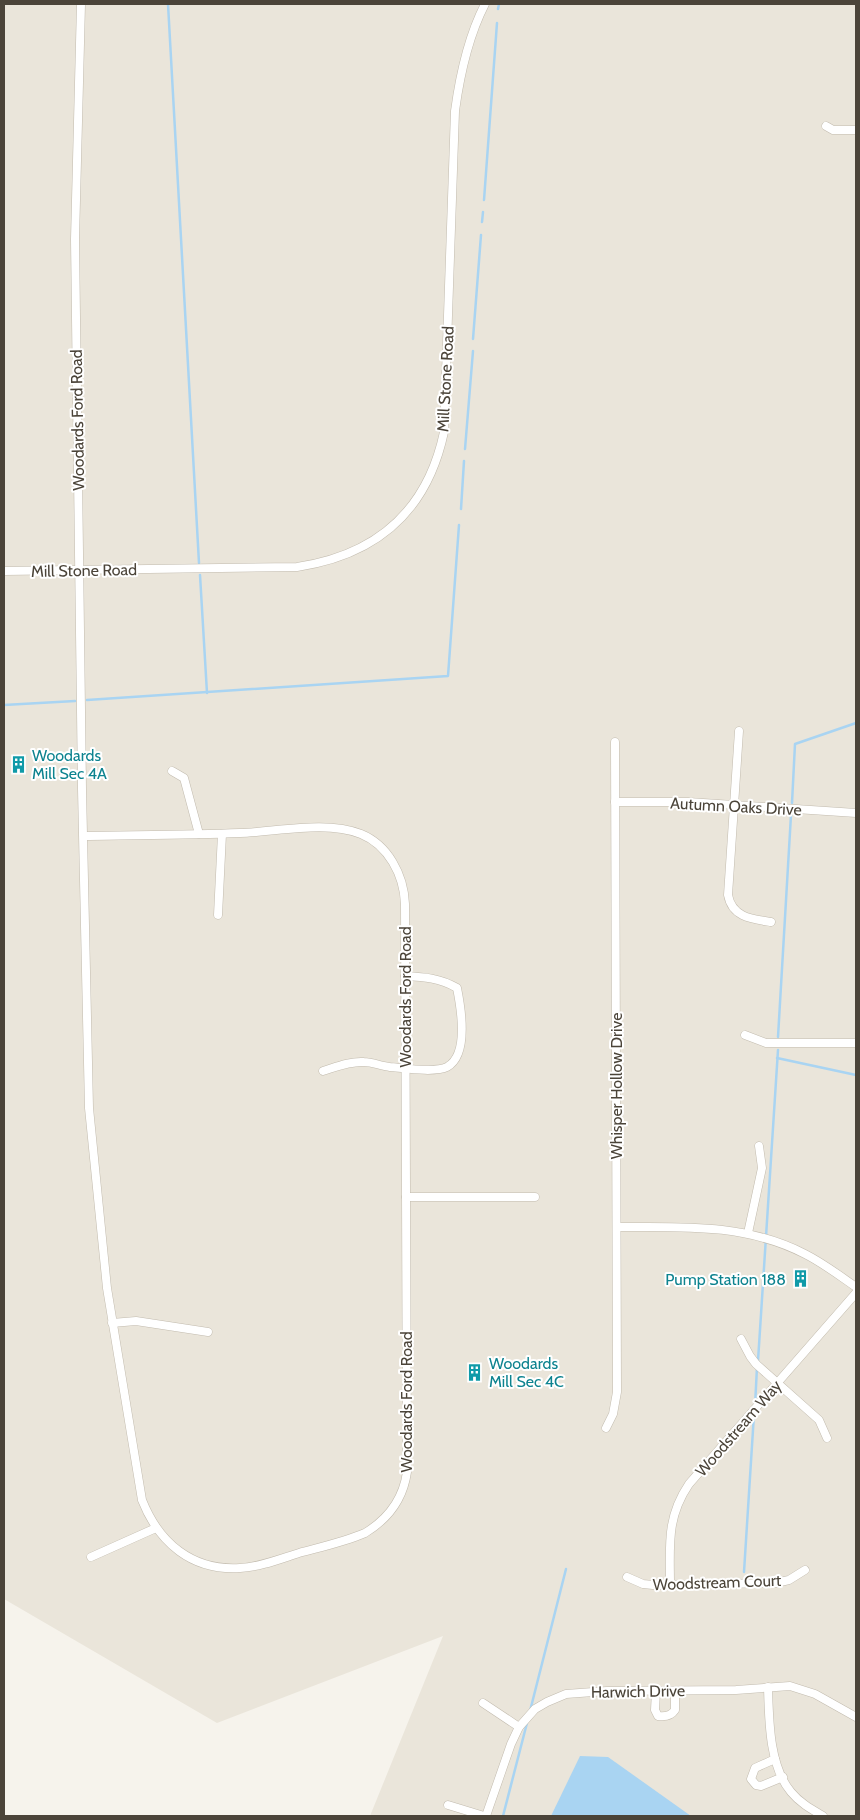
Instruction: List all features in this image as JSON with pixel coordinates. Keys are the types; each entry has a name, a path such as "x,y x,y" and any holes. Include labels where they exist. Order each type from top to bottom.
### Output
{"street":[{"name":"Woodards Ford Road","path":"81,4 75,239 84,836 89,1108 100,1230 112,1323 142,1500 156,1528 173,1547 188,1557 217,1568 241,1568 355,1537 380,1524 390,1513 402,1494 407,1472 404,891 398,872 387,854 376,843 362,834 334,827 222,834 84,836"},
{"name":"Mill Stone Road","path":"4,571 297,567 321,564 359,549 379,536 402,516 417,498 435,464 444,432 455,111 462,69 474,28 485,4"},
{"path":"826,126 833,130 856,130"},
{"path":"738,731 729,901 735,911 742,916 771,922"},
{"name":"Whisper Hollow Drive","path":"606,1428 613,1414 617,1392 615,742"},
{"path":"172,771 184,778 199,834"},
{"name":"Autumn Oaks Drive","path":"615,802 688,802 856,813"},
{"path":"218,915 222,834"},
{"path":"323,1071 346,1064 364,1062 406,1069 445,1068 455,1061 460,1048 461,1008 457,988 444,981 425,977 405,976"},
{"path":"745,1035 766,1043 856,1043"},
{"path":"748,1233 762,1168 758,1146"},
{"path":"406,1197 536,1197"},
{"path":"617,1228 715,1228 748,1233 779,1242 805,1253 856,1288"},
{"name":"Woodstream Way","path":"670,1585 670,1529 680,1497 856,1293"},
{"path":"112,1323 136,1321 208,1332"},
{"path":"741,1339 756,1364 820,1420 827,1438"},
{"path":"91,1557 156,1528"},
{"name":"Woodstream Court","path":"627,1577 644,1584 776,1583 789,1580 805,1570"},
{"name":"Harwich Drive","path":"485,1816 519,1727 535,1709 566,1694 576,1692 736,1690 790,1686 806,1690 856,1717"},
{"path":"768,1687 769,1722 775,1759 790,1791 822,1816"},
{"path":"656,1691 655,1710 658,1716 665,1716 670,1715 675,1710 675,1691"},
{"path":"483,1703 519,1727"},
{"path":"775,1759 755,1768 751,1779 756,1785 761,1786 783,1777"},
{"path":"448,1805 485,1816"}],"shaded area":[{"path":"4,4 856,4 856,1816 370,1816 443,1636 217,1723 4,1599"}],"water":[{"path":"580,1756 608,1757 691,1816 551,1816"}],"waterway":[{"path":"168,4 199,563"},
{"path":"498,9 499,4"},
{"path":"484,200 497,23"},
{"path":"482,222 483,212"},
{"path":"473,339 481,235"},
{"path":"465,449 473,351"},
{"path":"461,509 464,461"},
{"path":"87,700 448,676 459,525"},
{"path":"200,575 207,693"},
{"path":"4,705 75,701"},
{"path":"792,803 795,744 856,723"},
{"path":"778,1037 791,815"},
{"path":"758,1361 778,1050"},
{"path":"777,1058 856,1075"},
{"path":"755,1406 757,1367"},
{"path":"744,1572 754,1414"},
{"path":"530,1711 566,1569"},
{"path":"503,1816 527,1723"}],"place":[{"name":"Woodards Mill Sec 4A","path":"18,764"},
{"name":"Pump Station 188","path":"800,1279"},
{"name":"Woodards Mill Sec 4C","path":"475,1372"}]}
